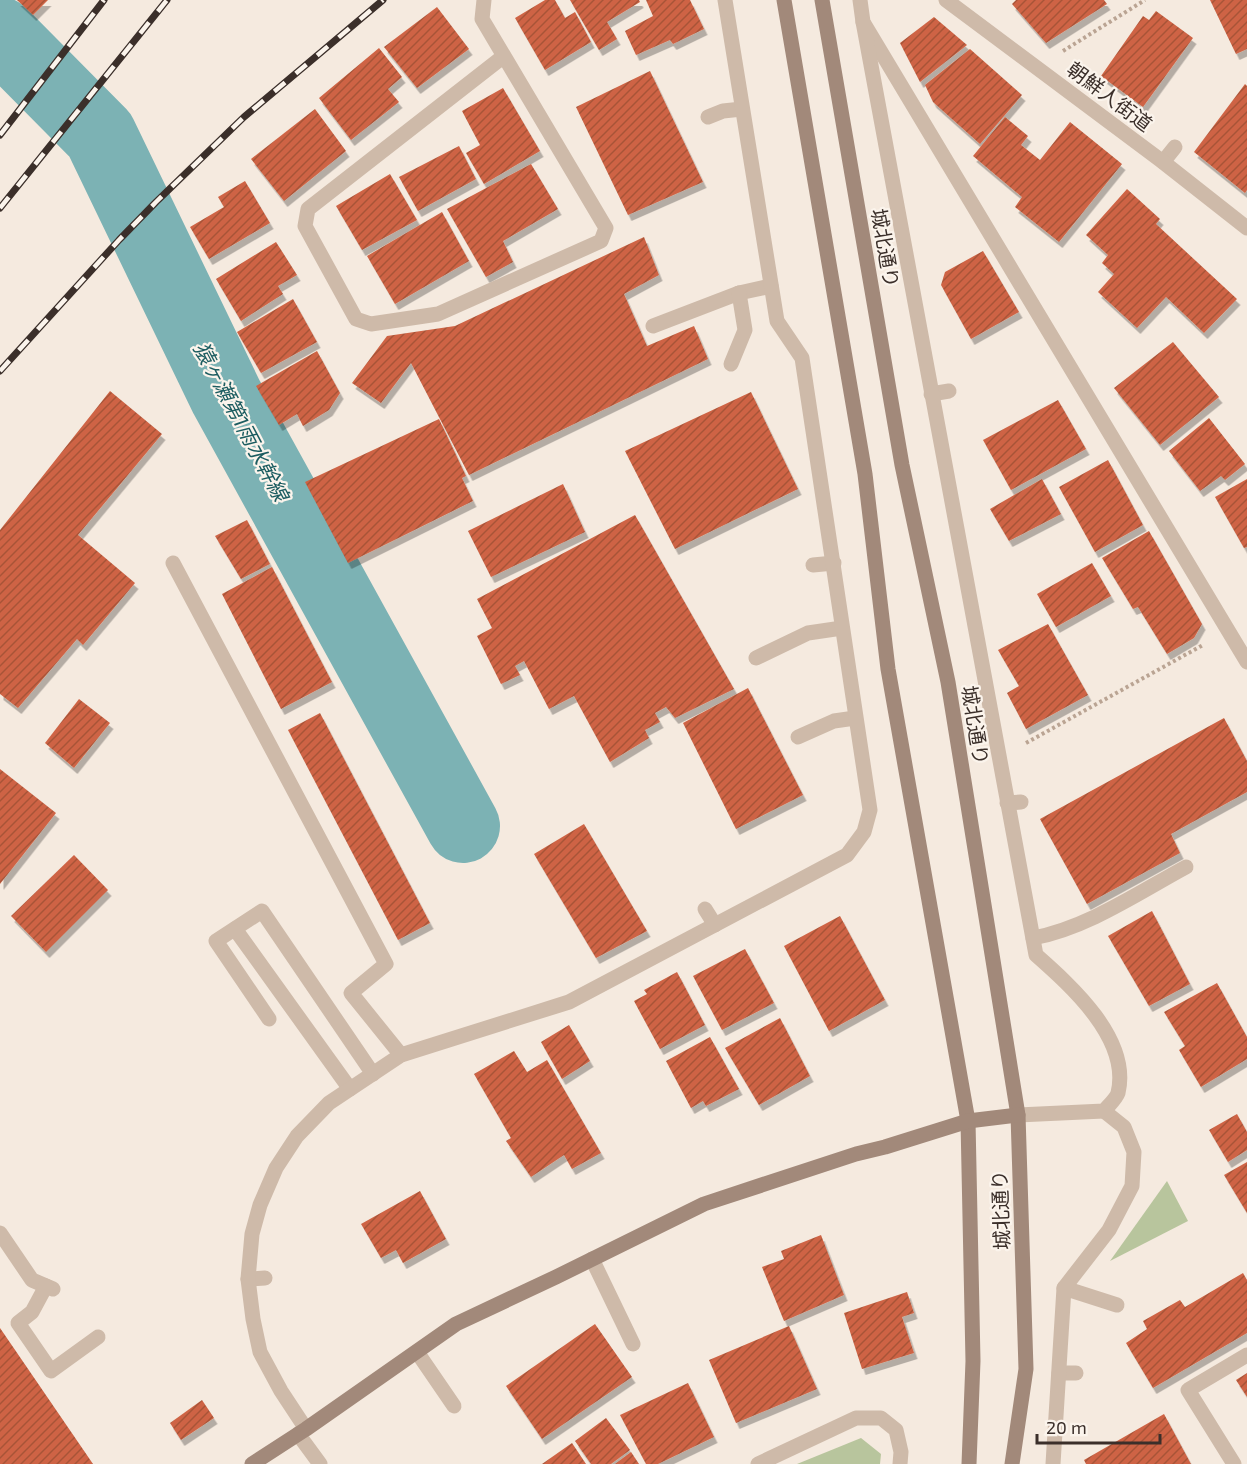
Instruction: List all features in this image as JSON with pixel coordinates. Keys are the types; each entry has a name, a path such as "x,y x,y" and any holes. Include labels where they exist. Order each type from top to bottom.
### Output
{"main road":[{"name":"城北通り","path":"784,0 866,474 888,669 968,1121 974,1361 969,1464"},
{"name":"城北通り","path":"822,0 902,465 948,682 1018,1115 1026,1369 1012,1464"},
{"path":"252,1464 456,1324 704,1204 856,1154 968,1121 1018,1115"}],"street":[{"path":"484,0 482,19 504,56 606,228 601,241 438,315 371,324 356,319 305,226 308,209 504,56"},
{"path":"320,1464 260,1353 248,1279 252,1234 260,1205 276,1168 297,1136 329,1103 401,1055 569,1002 847,855 864,832 870,810 802,358 777,321 725,0"},
{"path":"860,0 999,758 1014,803 1036,955 1066,982 1104,1026 1119,1065 1118,1094 1104,1111"},
{"name":"朝鮮人街道","path":"946,0 1163,162 1247,228"},
{"path":"864,22 1053,346 1247,662"},
{"path":"708,117 723,111 742,109"},
{"path":"1163,162 1175,147"},
{"path":"653,326 739,293 771,286"},
{"path":"731,364 745,330 739,293"},
{"path":"931,394 949,391"},
{"path":"173,563 386,964 351,993 401,1055"},
{"path":"813,566 834,563"},
{"path":"756,658 808,633 842,628"},
{"path":"798,737 834,721 855,718"},
{"path":"1033,938 1049,935 1096,916 1186,867"},
{"path":"705,909 715,925"},
{"path":"269,1019 216,941 262,911 373,1074"},
{"path":"235,929 350,1089"},
{"path":"1018,1115 1104,1111 1124,1127 1134,1152 1132,1186 1109,1230 1064,1288 1053,1464"},
{"path":"0,1233 32,1280 50,1288 32,1312 18,1323 51,1371 98,1337"},
{"path":"592,1259 633,1344"},
{"path":"248,1279 265,1278"},
{"path":"1064,1288 1117,1305"},
{"path":"417,1352 454,1406"},
{"path":"1234,1464 1188,1390 1247,1355"},
{"path":"1059,1373 1076,1374"},
{"path":"758,1464 856,1418 881,1418 896,1430 901,1452 900,1464"}],"path":[{"path":"1037,68 1145,0"},
{"path":"999,758 1229,631"}],"green space":[{"path":"1167,1181 1188,1221 1110,1261"},
{"path":"861,1438 881,1454 880,1464 797,1464"}],"building":[{"path":"17,0 48,0 33,15"},
{"path":"545,0 555,0 565,18 575,12 591,42 545,70 515,18"},
{"path":"570,0 639,0 640,2 607,22 617,39 599,50"},
{"path":"646,0 690,0 704,29 673,44 670,40 636,55 625,31 653,16"},
{"path":"1016,0 1104,0 1107,4 1046,43 1012,4"},
{"path":"1210,0 1247,0 1247,49 1236,54"},
{"path":"437,7 469,49 417,88 384,47"},
{"path":"1156,11 1193,38 1143,107 1101,76 1143,16 1149,20"},
{"path":"934,17 967,45 920,82 900,43"},
{"path":"379,48 402,77 388,89 399,102 351,140 319,98"},
{"path":"970,49 1022,95 980,144 933,102 925,85"},
{"path":"650,71 703,182 628,215 576,107"},
{"path":"1245,84 1247,86 1247,190 1245,193 1194,152"},
{"path":"503,88 540,151 484,184 466,153 480,145 462,111"},
{"path":"315,109 346,151 284,201 251,159"},
{"path":"1005,117 1028,136 1021,145 1040,160 1070,122 1122,164 1059,242 1015,207 1022,197 973,156"},
{"path":"459,146 476,179 418,211 399,177"},
{"path":"531,164 558,209 503,241 513,262 486,277 447,209"},
{"path":"390,174 417,220 362,250 336,206"},
{"path":"245,181 270,223 209,259 190,227 224,207 218,197"},
{"path":"1127,189 1160,219 1156,224 1237,299 1204,333 1166,297 1137,328 1098,292 1114,274 1102,263 1108,255 1086,235"},
{"path":"442,212 469,261 395,304 367,256"},
{"path":"644,237 659,275 624,294 647,346 694,326 708,359 469,475 411,363 381,403 352,383 387,336 455,326"},
{"path":"276,242 297,275 278,286 283,294 241,321 216,279"},
{"path":"983,251 1019,312 971,339 941,285 945,272"},
{"path":"293,299 317,342 261,373 237,332"},
{"path":"1173,342 1219,397 1160,445 1114,388"},
{"path":"317,351 340,393 329,410 303,426 297,414 279,425 256,386"},
{"path":"110,391 162,434 78,535 135,583 83,645 77,639 18,708 0,694 0,530"},
{"path":"751,392 798,489 675,549 625,451"},
{"path":"1058,400 1086,449 1011,490 983,440"},
{"path":"1209,418 1245,464 1225,480 1221,476 1200,491 1169,451"},
{"path":"439,419 466,476 462,478 473,501 348,563 305,482"},
{"path":"1108,460 1143,525 1095,552 1059,487"},
{"path":"1042,479 1061,514 1009,541 990,509"},
{"path":"1247,479 1247,547 1244,548 1215,497"},
{"path":"563,484 585,532 491,577 468,531"},
{"path":"635,515 734,689 675,718 666,707 655,713 660,722 645,730 649,738 610,762 574,696 549,709 524,661 515,666 520,675 501,684 477,636 492,628 477,599"},
{"path":"247,520 270,564 241,579 215,536"},
{"path":"1149,531 1202,624 1194,638 1167,654 1138,607 1133,609 1102,558"},
{"path":"1092,563 1111,596 1056,627 1037,594"},
{"path":"272,567 332,682 281,709 222,594"},
{"path":"1048,624 1088,695 1026,729 1007,693 1019,686 998,650"},
{"path":"748,688 803,795 736,829 683,723"},
{"path":"79,699 110,723 74,768 45,743"},
{"path":"320,713 430,923 398,940 288,730"},
{"path":"1224,718 1247,761 1247,792 1171,834 1180,853 1087,904 1040,819"},
{"path":"0,769 56,813 0,884"},
{"path":"584,824 647,931 596,958 534,854"},
{"path":"74,855 108,890 46,952 11,916"},
{"path":"1152,911 1190,984 1149,1006 1108,936"},
{"path":"840,916 885,1000 829,1031 784,946"},
{"path":"745,949 774,1003 722,1030 693,976"},
{"path":"677,972 705,1025 660,1049 634,1001 647,994 644,990"},
{"path":"1217,983 1247,1037 1247,1059 1201,1087 1179,1050 1185,1046 1164,1012"},
{"path":"780,1018 810,1076 759,1105 725,1048"},
{"path":"569,1025 590,1061 562,1079 541,1042"},
{"path":"710,1037 739,1089 706,1106 703,1101 691,1108 666,1061"},
{"path":"514,1051 527,1072 547,1060 601,1153 572,1169 564,1155 531,1177 506,1141 511,1138 474,1074"},
{"path":"1237,1114 1247,1132 1247,1150 1228,1162 1209,1130"},
{"path":"1247,1162 1247,1213 1224,1175"},
{"path":"420,1191 446,1239 403,1263 396,1250 381,1258 361,1224"},
{"path":"821,1235 844,1295 784,1321 762,1267 784,1259 781,1251"},
{"path":"1243,1273 1247,1280 1247,1333 1153,1388 1126,1343 1147,1329 1143,1321 1180,1300 1185,1307"},
{"path":"907,1292 914,1313 902,1317 914,1353 862,1369 844,1313"},
{"path":"595,1324 632,1377 542,1439 506,1386"},
{"path":"789,1326 817,1389 736,1423 709,1360"},
{"path":"0,1328 93,1464 0,1464"},
{"path":"1247,1373 1247,1397 1236,1380"},
{"path":"688,1383 714,1437 658,1464 646,1464 620,1415"},
{"path":"202,1400 214,1418 181,1440 170,1423"},
{"path":"1164,1414 1191,1464 1086,1464 1084,1460"},
{"path":"606,1418 630,1450 611,1464 591,1464 575,1441"},
{"path":"572,1443 586,1464 542,1464"},
{"path":"631,1452 639,1464 615,1464"}],"waterway":[{"name":"猿ヶ瀬第1雨水幹線","path":"0,34 100,135 226,396 463,826"}],"railway":[{"path":"0,135 104,0"},
{"path":"0,208 167,0"},
{"path":"0,371 156,202 244,117 383,0"}]}
